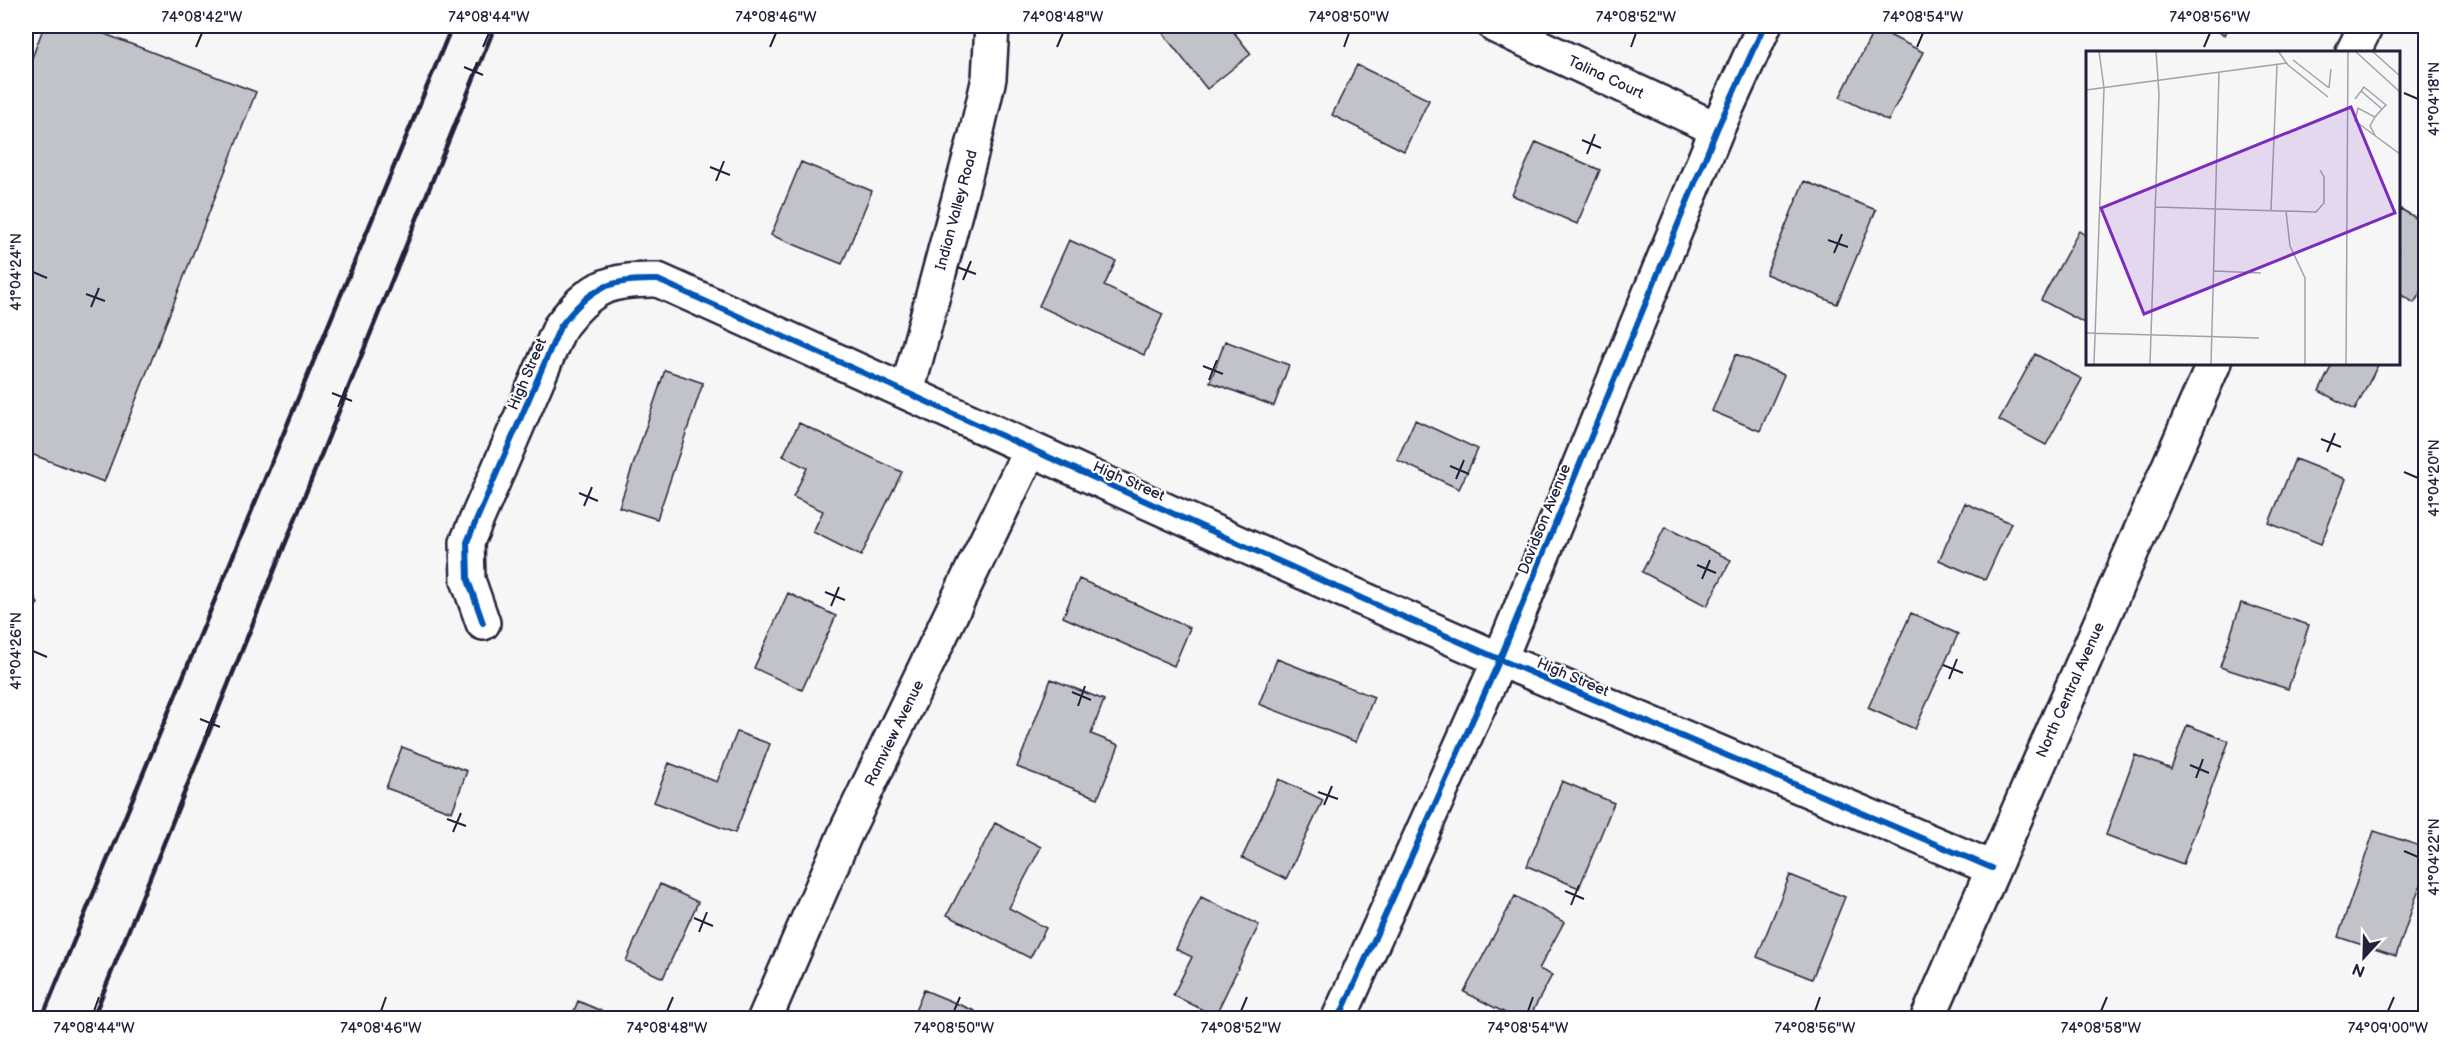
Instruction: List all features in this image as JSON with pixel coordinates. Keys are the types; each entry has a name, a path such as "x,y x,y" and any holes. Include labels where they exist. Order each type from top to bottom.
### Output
{"street":[{"name":"Indian Valley Road","path":"907,392 976,135 989,78 992,26"},
{"name":"Talina Court","path":"1496,26 1718,129"},
{"name":"Davidson Avenue","path":"1339,1018 1500,659 1718,129 1764,26"},
{"path":"2354,51 2366,26"},
{"name":"High Street","path":"483,623 468,580 467,542 560,327 579,302 603,286 629,279 658,280 1030,450 1500,659 1992,868"},
{"name":"North Central Avenue","path":"1928,1018 2214,364"},
{"name":"Ramview Avenue","path":"765,1018 846,832 1030,450"}],"building":[{"path":"44,26 84,26 256,92 104,482 26,452 26,74"},
{"path":"1157,26 1229,26 1251,54 1207,89"},
{"path":"2206,26 2229,26 2225,35"},
{"path":"1875,28 1923,52 1888,121 1840,97"},
{"path":"1357,65 1429,100 1404,151 1332,115"},
{"path":"1536,142 1600,170 1577,224 1512,195"},
{"path":"801,162 872,191 842,264 771,235"},
{"path":"1804,181 1876,210 1837,304 1766,274"},
{"path":"2400,210 2426,224 2426,284 2414,303 2400,294"},
{"path":"2079,231 2086,236 2086,324 2041,300"},
{"path":"1069,240 1116,261 1104,286 1163,314 1144,355 1039,306"},
{"path":"1225,341 1289,365 1274,406 1210,382"},
{"path":"1736,354 1784,375 1760,431 1712,411"},
{"path":"2035,354 2082,379 2046,445 1999,420"},
{"path":"2332,364 2378,364 2355,410 2319,391"},
{"path":"665,370 703,383 657,519 619,507"},
{"path":"1415,420 1478,449 1459,489 1397,460"},
{"path":"799,423 902,472 861,556 813,532 823,511 793,497 807,468 783,456"},
{"path":"2295,459 2346,479 2321,544 2269,523"},
{"path":"1965,503 2011,523 1985,580 1939,560"},
{"path":"1665,527 1731,560 1707,606 1642,572"},
{"path":"1079,579 1190,628 1174,666 1063,617"},
{"path":"26,580 38,604 26,611"},
{"path":"788,593 836,616 802,690 754,668"},
{"path":"2241,603 2309,625 2288,689 2220,667"},
{"path":"1911,613 1958,634 1915,729 1868,708"},
{"path":"1277,659 1374,697 1356,742 1259,704"},
{"path":"1051,679 1104,700 1091,734 1119,745 1098,798 1017,767"},
{"path":"2187,725 2229,741 2183,864 2106,835 2135,755 2171,769"},
{"path":"737,732 770,744 735,833 654,802 669,763 717,782"},
{"path":"402,747 467,771 452,812 386,788"},
{"path":"1279,779 1323,800 1286,879 1242,858"},
{"path":"1562,781 1614,803 1579,888 1527,866"},
{"path":"995,823 1041,847 1009,908 1046,928 1030,958 947,915"},
{"path":"2374,831 2426,848 2426,868 2396,956 2338,937"},
{"path":"1790,875 1845,897 1812,979 1757,957"},
{"path":"660,884 698,902 663,978 626,961"},
{"path":"1515,896 1564,922 1539,969 1552,975 1529,1018 1515,1018 1464,992"},
{"path":"1201,897 1259,925 1215,1016 1173,995 1192,957 1176,949"},
{"path":"924,990 975,1011 972,1018 912,1018"},
{"path":"578,1001 618,1018 571,1018"},
{"path":"2057,1013 2074,1018 2055,1018"}],"railway":[{"path":"42,1018 452,26"},
{"path":"93,1018 495,26"}],"cycle path":[{"path":"1339,1018 1500,659 1717,129 1764,26"},
{"path":"483,623 468,580 467,542 560,327 581,303 601,288 626,281 658,280 1393,613 1992,868"}]}
